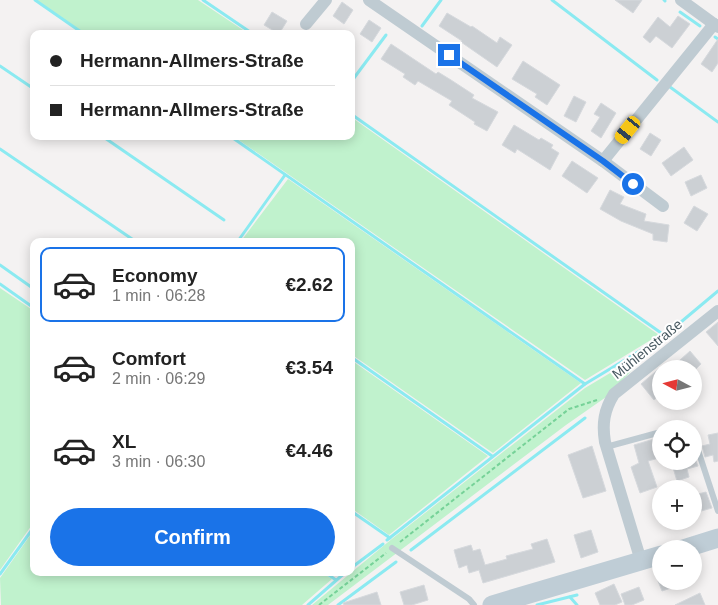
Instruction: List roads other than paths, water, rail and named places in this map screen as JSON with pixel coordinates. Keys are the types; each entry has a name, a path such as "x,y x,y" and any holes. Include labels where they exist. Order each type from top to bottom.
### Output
{"main road":[{"path":"702,543 718,538"},
{"path":"492,605 652,558"}],"street":[{"path":"306,24 326,0"},
{"path":"369,0 603,161 663,206"},
{"path":"603,161 716,25 681,0"},
{"name":"Mühlenstraße","path":"606,447 603,427 605,410 614,394 718,311"},
{"path":"606,447 641,561"}],"lane":[{"path":"606,447 652,434"},
{"path":"702,462 718,510"},
{"path":"392,548 470,600 474,605"}],"waterway":[{"path":"35,0 78,30"},
{"path":"203,0 247,30"},
{"path":"422,26 441,0"},
{"path":"552,0 657,80"},
{"path":"680,12 700,26"},
{"path":"355,77 386,35"},
{"path":"0,66 30,86"},
{"path":"670,87 718,122"},
{"path":"355,117 664,335"},
{"path":"108,140 224,220"},
{"path":"236,140 585,384"},
{"path":"0,149 131,238"},
{"path":"240,238 285,175"},
{"path":"0,265 30,286"},
{"path":"0,284 30,305"},
{"path":"387,540 585,384 675,327 718,291"},
{"path":"355,360 492,456"},
{"path":"411,550 585,418"},
{"path":"355,514 390,538"},
{"path":"0,574 30,533"},
{"path":"355,565 383,544"},
{"path":"338,605 396,562"},
{"path":"330,576 336,580"},
{"path":"308,605 341,576"},
{"path":"537,605 577,595"},
{"path":"570,597 577,605"}]}
